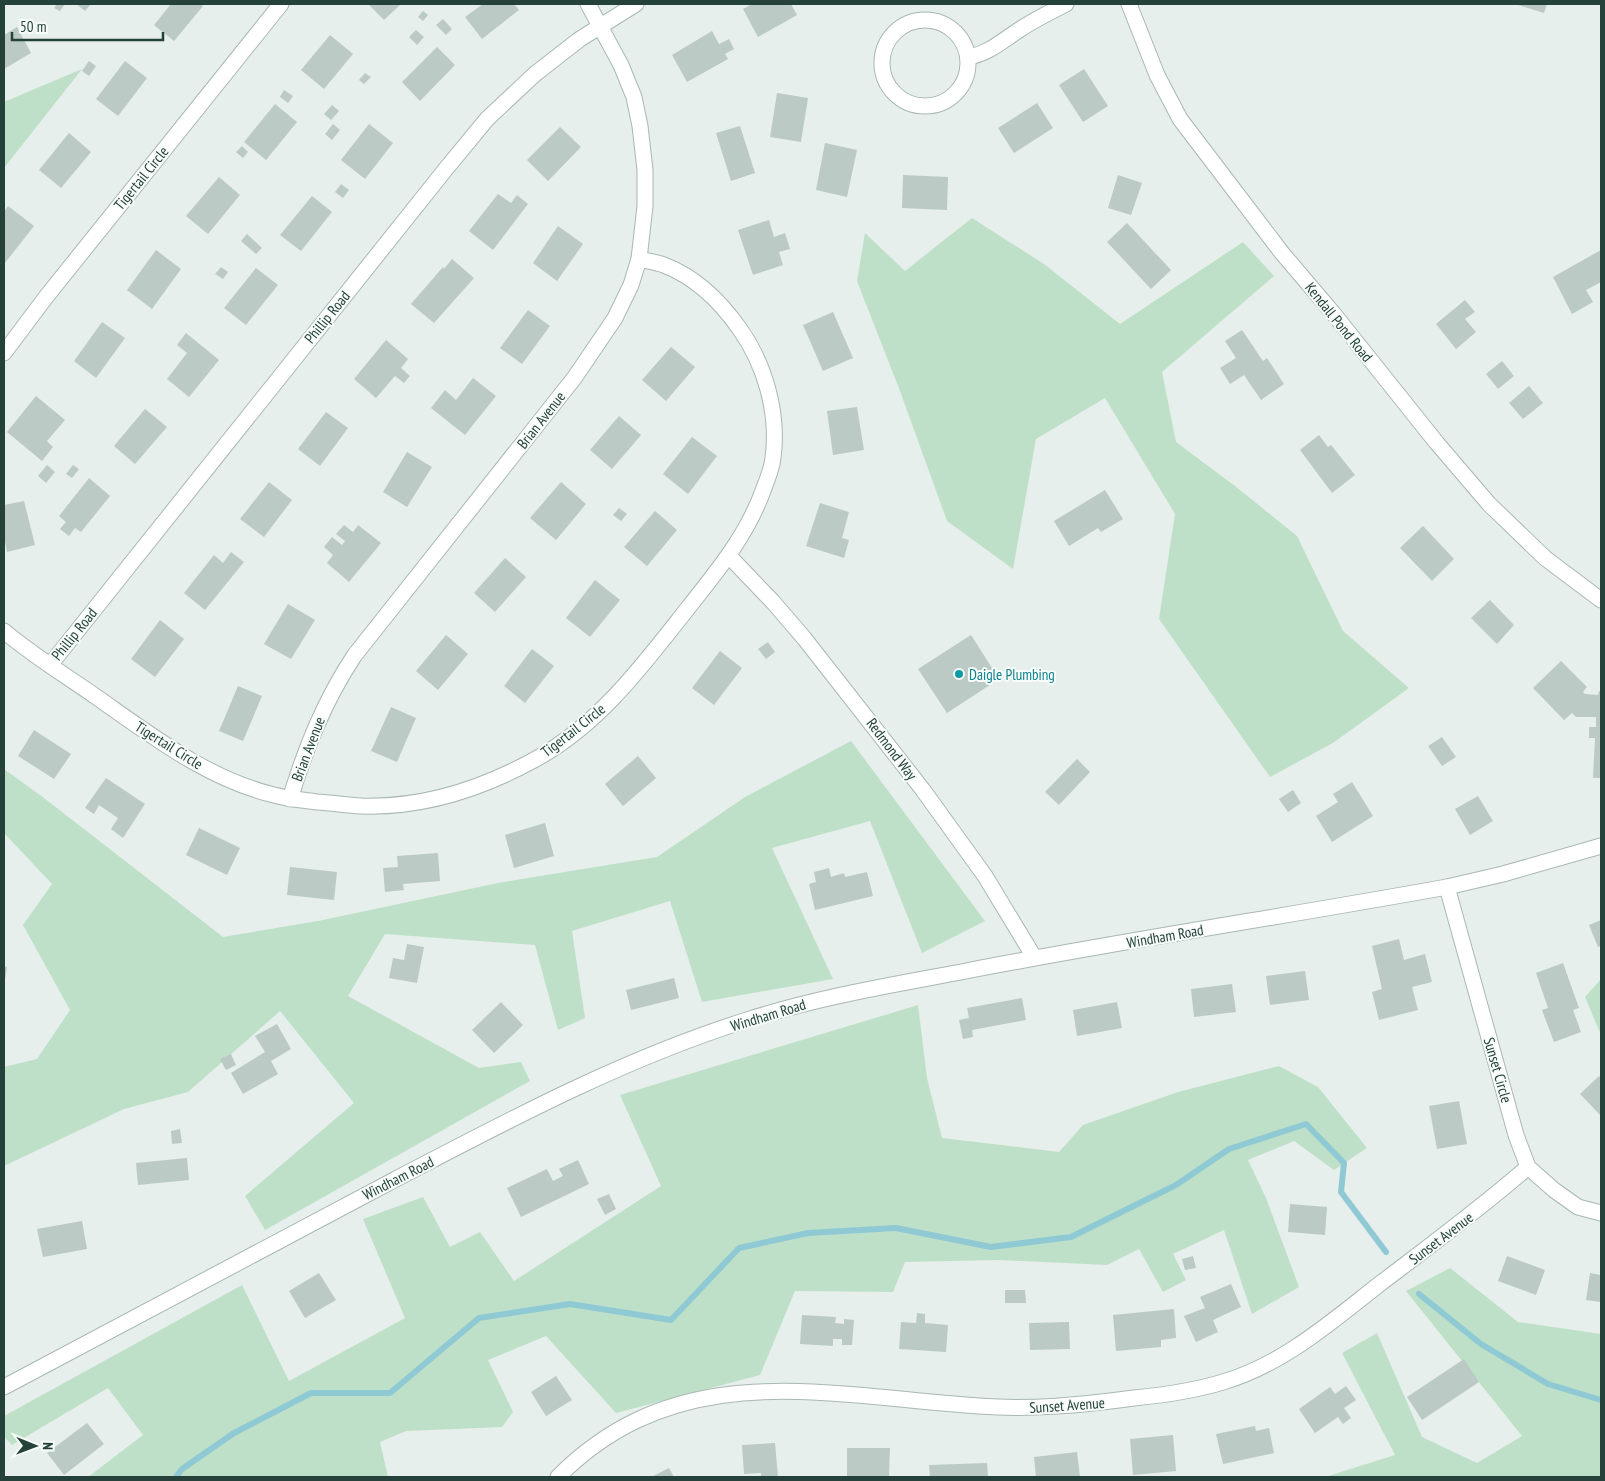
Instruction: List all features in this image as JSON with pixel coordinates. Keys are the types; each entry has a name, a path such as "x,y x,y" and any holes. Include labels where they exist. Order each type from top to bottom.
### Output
{"street":[{"name":"Tigertail Circle","path":"4,353 52,289 281,4"},
{"name":"Brian Avenue","path":"290,799 316,725 336,684 354,656 580,370 615,318 631,284 640,259 645,206 645,170 640,126 634,98 621,65 588,4"},
{"name":"Phillip Road","path":"50,665 444,170 487,119 561,52 636,4"},
{"path":"968,57 996,47 1033,21 1066,4"},
{"name":"Kendall Pond Road","path":"1129,4 1157,75 1180,119 1282,253 1489,504 1545,558 1601,600"},
{"path":"914,21 932,21 949,27 961,40 968,57 966,76 956,93 949,99 931,106 922,106 903,101 889,88 882,70 886,43 898,29 914,21"},
{"name":"Tigertail Circle","path":"4,631 164,744 225,779 273,795 290,799 363,806 406,804 436,799 469,788 532,762 556,747 596,715 647,660 729,556 758,505 773,459 773,411 759,361 747,339 735,322 707,291 689,277 663,265 640,259"},
{"name":"Redmond Way","path":"729,556 804,638 923,790 985,876 1034,958"},
{"name":"Windham Road","path":"4,1387 219,1271 507,1121 590,1081 668,1048 747,1020 825,998 1034,958 1447,887 1503,874 1601,846"},
{"name":"Sunset Circle","path":"1447,887 1516,1135 1528,1167 1554,1190 1578,1207 1601,1213"},
{"name":"Sunset Avenue","path":"558,1477 581,1456 636,1420 677,1404 722,1395 785,1391 1029,1408 1106,1402 1186,1391 1224,1382 1262,1367 1298,1346 1470,1216 1528,1167"}],"green space":[{"path":"82,69 4,168 4,102"},
{"path":"972,218 1044,264 1120,324 1243,242 1274,276 1162,372 1176,442 1297,536 1343,631 1409,688 1333,743 1270,777 1159,619 1175,514 1105,398 1036,439 1013,569 947,521 900,391 857,281 865,233 905,271"},
{"path":"851,741 985,921 922,953 870,821 772,848 833,979 702,1002 670,901 572,931 585,1018 558,1030 535,945 385,934 348,996 479,1068 521,1062 530,1081 265,1230 245,1196 354,1103 280,1011 188,1092 124,1109 4,1166 4,1067 37,1059 70,1010 23,925 52,884 4,833 4,769 223,937 318,921 498,883 657,857 745,797"},
{"path":"1601,979 1601,1035 1585,997"},
{"path":"918,1005 927,1078 942,1138 1059,1152 1083,1125 1178,1092 1279,1066 1318,1087 1367,1148 1334,1170 1294,1141 1248,1160 1266,1198 1299,1287 1252,1314 1224,1230 1173,1254 1186,1280 1163,1292 1139,1249 1107,1265 999,1260 905,1262 893,1292 795,1291 760,1375 616,1413 546,1336 488,1360 513,1412 502,1427 406,1431 380,1442 388,1477 88,1477 143,1435 108,1388 12,1445 4,1437 4,1416 242,1285 289,1381 405,1318 363,1219 423,1197 450,1247 480,1232 514,1281 661,1186 620,1095"},
{"path":"1450,1268 1518,1322 1601,1334 1601,1477 1325,1477 1395,1455 1342,1353 1377,1333 1422,1437 1477,1463 1522,1436 1406,1291"}],"building":[{"path":"57,4 65,4 60,11 54,8"},
{"path":"76,4 91,4 85,11"},
{"path":"171,4 200,4 203,6 174,41 154,25"},
{"path":"368,4 401,4 384,20"},
{"path":"483,4 514,4 519,10 482,39 465,17"},
{"path":"752,4 791,4 797,15 758,37 743,9"},
{"path":"1515,4 1547,4 1544,13"},
{"path":"423,11 428,15 423,21 418,17"},
{"path":"443,19 452,29 446,35 436,25"},
{"path":"17,27 31,53 4,69 4,35"},
{"path":"416,30 424,37 417,45 409,37"},
{"path":"712,31 719,44 729,39 734,49 725,54 728,59 687,82 672,55"},
{"path":"330,35 353,54 324,89 301,70"},
{"path":"437,47 455,65 420,101 402,82"},
{"path":"89,61 96,66 89,76 82,71"},
{"path":"125,61 147,78 118,116 96,99"},
{"path":"1084,69 1108,106 1083,122 1059,85"},
{"path":"365,73 371,77 364,84 359,80"},
{"path":"284,90 293,96 288,103 280,97"},
{"path":"777,93 808,98 801,142 770,137"},
{"path":"1037,103 1053,128 1014,153 998,128"},
{"path":"275,104 297,122 266,160 244,142"},
{"path":"332,105 339,111 331,120 324,114"},
{"path":"333,124 340,130 332,140 325,134"},
{"path":"369,124 393,143 365,179 341,160"},
{"path":"740,126 755,173 731,181 716,133"},
{"path":"560,127 581,147 548,181 527,160"},
{"path":"69,133 91,152 61,188 39,170"},
{"path":"825,143 857,150 847,197 816,190"},
{"path":"242,146 248,152 243,158 236,152"},
{"path":"903,175 948,177 947,210 902,208"},
{"path":"1118,175 1142,183 1131,215 1108,208"},
{"path":"219,177 240,195 208,234 186,216"},
{"path":"341,184 349,190 343,198 335,192"},
{"path":"498,194 511,203 517,195 528,204 493,250 469,231"},
{"path":"312,196 332,212 301,251 280,235"},
{"path":"8,206 34,226 5,263 4,212"},
{"path":"769,220 774,237 785,233 790,249 779,252 783,265 753,275 738,230"},
{"path":"1127,223 1171,270 1151,289 1107,242"},
{"path":"558,226 583,244 557,281 533,263"},
{"path":"247,234 262,248 256,254 241,241"},
{"path":"156,250 181,269 152,309 127,290"},
{"path":"1601,250 1601,282 1586,290 1593,302 1572,314 1553,277"},
{"path":"452,259 474,278 434,323 411,304"},
{"path":"221,267 228,272 223,279 215,274"},
{"path":"256,268 278,285 246,325 224,308"},
{"path":"1465,300 1475,312 1465,319 1476,332 1456,349 1436,324"},
{"path":"528,310 550,326 522,364 500,348"},
{"path":"833,312 853,358 823,371 803,325"},
{"path":"102,322 125,338 96,378 74,361"},
{"path":"1242,330 1263,361 1267,358 1284,384 1261,400 1244,375 1230,384 1220,368 1236,358 1225,341"},
{"path":"186,333 219,360 189,397 167,379 187,353 177,345"},
{"path":"386,340 408,359 401,368 410,376 404,383 395,376 376,398 354,379"},
{"path":"671,347 695,367 666,401 642,380"},
{"path":"1502,361 1514,376 1498,389 1486,374"},
{"path":"473,378 496,396 465,435 431,408 445,390 456,400"},
{"path":"1529,386 1543,403 1523,419 1509,403"},
{"path":"36,396 65,420 47,441 53,447 42,461 7,432"},
{"path":"857,407 864,450 833,455 827,411"},
{"path":"145,409 167,427 135,464 114,446"},
{"path":"326,412 348,428 320,466 298,449"},
{"path":"619,416 641,435 612,469 590,450"},
{"path":"1319,435 1328,447 1331,445 1355,475 1332,493 1300,450"},
{"path":"692,437 717,456 688,494 663,474"},
{"path":"407,452 432,467 407,507 383,492"},
{"path":"47,465 55,472 46,483 38,476"},
{"path":"73,465 79,469 72,478 66,474"},
{"path":"89,478 110,496 81,532 75,528 69,536 60,529 66,522 59,516"},
{"path":"269,482 292,500 264,537 240,519"},
{"path":"561,482 586,504 556,540 530,518"},
{"path":"1105,490 1123,519 1101,532 1098,528 1069,546 1054,521"},
{"path":"24,501 35,545 7,552 4,536 4,505"},
{"path":"820,503 849,512 842,538 849,540 844,558 806,546"},
{"path":"619,508 627,514 621,521 613,515"},
{"path":"655,511 677,530 647,566 624,547"},
{"path":"344,525 353,532 358,525 381,543 349,582 327,563 333,555 324,547 332,537 342,545 345,541 336,534"},
{"path":"1423,526 1454,559 1432,581 1400,548"},
{"path":"231,552 244,562 205,610 184,593 214,555 223,563"},
{"path":"505,558 526,577 495,612 474,593"},
{"path":"595,580 620,600 590,637 566,618"},
{"path":"1490,600 1514,625 1497,644 1471,618"},
{"path":"288,604 315,620 291,659 264,644"},
{"path":"160,620 184,639 155,677 131,659"},
{"path":"446,635 468,654 438,690 416,671"},
{"name":"Daigle Plumbing","path":"971,635 999,679 947,713 918,669"},
{"path":"768,642 775,652 766,659 758,649"},
{"path":"532,649 554,666 525,703 504,686"},
{"path":"720,651 742,668 714,705 692,688"},
{"path":"1561,661 1587,687 1583,692 1585,694 1598,695 1599,691 1601,691 1601,778 1593,778 1595,738 1589,738 1589,727 1596,727 1596,717 1576,717 1572,713 1564,720 1533,688"},
{"path":"238,686 262,696 243,741 219,731"},
{"path":"391,707 416,718 397,762 371,751"},
{"path":"34,730 71,754 54,779 18,756"},
{"path":"1442,737 1456,757 1442,766 1428,746"},
{"path":"638,756 656,778 623,806 605,784"},
{"path":"1077,759 1090,772 1059,805 1045,792"},
{"path":"106,778 145,804 123,838 111,829 118,818 99,805 94,814 85,808"},
{"path":"1352,782 1373,816 1332,842 1316,816 1338,802 1333,794"},
{"path":"1293,790 1301,803 1288,812 1279,799"},
{"path":"1478,796 1493,821 1470,835 1455,809"},
{"path":"545,823 554,856 514,868 505,835"},
{"path":"199,828 240,848 227,875 186,855"},
{"path":"438,853 440,881 403,884 404,890 385,892 383,868 398,867 397,856"},
{"path":"290,867 337,872 334,900 287,895"},
{"path":"829,868 831,877 844,873 845,877 867,872 873,896 815,910 809,884 816,882 814,872"},
{"path":"1601,920 1601,946 1598,947 1589,925"},
{"path":"1399,939 1404,960 1425,954 1432,982 1412,987 1418,1010 1379,1020 1372,992 1382,989 1372,946"},
{"path":"407,944 424,947 417,983 389,978 393,958 404,960"},
{"path":"1563,963 1579,1008 1573,1010 1581,1032 1554,1042 1542,1010 1548,1008 1536,973"},
{"path":"4,966 7,967 5,980 4,980"},
{"path":"1305,971 1309,1000 1270,1005 1266,976"},
{"path":"674,978 679,998 631,1010 626,990"},
{"path":"1232,984 1236,1012 1194,1017 1191,989"},
{"path":"1022,998 1026,1020 972,1030 973,1037 963,1039 959,1020 969,1018 967,1008"},
{"path":"501,1002 523,1025 494,1053 472,1030"},
{"path":"1117,1002 1122,1028 1077,1036 1073,1010"},
{"path":"277,1024 291,1049 271,1061 278,1074 243,1094 231,1073 265,1052 255,1036"},
{"path":"231,1054 236,1065 226,1070 220,1059"},
{"path":"1599,1076 1601,1078 1601,1116 1580,1094"},
{"path":"1459,1101 1467,1144 1437,1149 1429,1106"},
{"path":"180,1129 182,1143 172,1144 171,1131"},
{"path":"187,1158 189,1180 138,1185 136,1163"},
{"path":"578,1160 589,1184 521,1217 507,1188 547,1169 553,1181 563,1176 559,1169"},
{"path":"609,1194 616,1209 605,1215 597,1199"},
{"path":"1290,1204 1327,1207 1325,1235 1288,1232"},
{"path":"82,1221 87,1249 43,1257 37,1229"},
{"path":"1193,1256 1196,1268 1185,1270 1182,1259"},
{"path":"1507,1256 1545,1270 1536,1295 1498,1281"},
{"path":"319,1273 336,1300 305,1318 289,1291"},
{"path":"1590,1273 1601,1275 1601,1302 1586,1300"},
{"path":"1231,1284 1241,1307 1213,1320 1218,1332 1196,1342 1184,1316 1205,1308 1200,1297"},
{"path":"1005,1290 1025,1290 1026,1303 1005,1303"},
{"path":"1174,1309 1176,1338 1161,1340 1161,1347 1116,1351 1113,1315"},
{"path":"917,1313 925,1314 925,1323 948,1325 946,1352 899,1349 901,1322 916,1323"},
{"path":"802,1315 836,1317 835,1323 844,1324 844,1319 854,1320 852,1345 842,1345 842,1339 833,1339 833,1346 800,1344"},
{"path":"1069,1322 1070,1349 1030,1350 1029,1323"},
{"path":"1464,1359 1479,1382 1422,1420 1407,1397"},
{"path":"556,1376 572,1400 546,1416 531,1392"},
{"path":"1346,1386 1356,1400 1344,1408 1351,1418 1343,1424 1338,1417 1315,1433 1299,1409 1330,1387 1335,1394"},
{"path":"87,1423 104,1444 64,1475 47,1453"},
{"path":"1255,1426 1256,1431 1269,1428 1274,1453 1223,1464 1216,1434"},
{"path":"1173,1435 1176,1471 1133,1475 1130,1439"},
{"path":"775,1443 778,1477 761,1477 761,1473 744,1474 742,1445"},
{"path":"847,1448 890,1448 889,1477 847,1477"},
{"path":"1077,1452 1080,1477 1036,1477 1034,1457"},
{"path":"987,1463 988,1477 930,1477 929,1465"},
{"path":"669,1468 674,1477 651,1477"}],"waterway":[{"path":"176,1477 182,1469 234,1433 311,1393 390,1393 479,1318 570,1304 671,1320 739,1248 808,1233 896,1228 991,1247 1071,1237 1176,1185 1229,1149 1306,1124 1344,1163 1341,1192 1386,1252"},
{"path":"1419,1294 1481,1344 1548,1384 1601,1400"}],"place":[{"name":"Daigle Plumbing","path":"959,674"}]}
